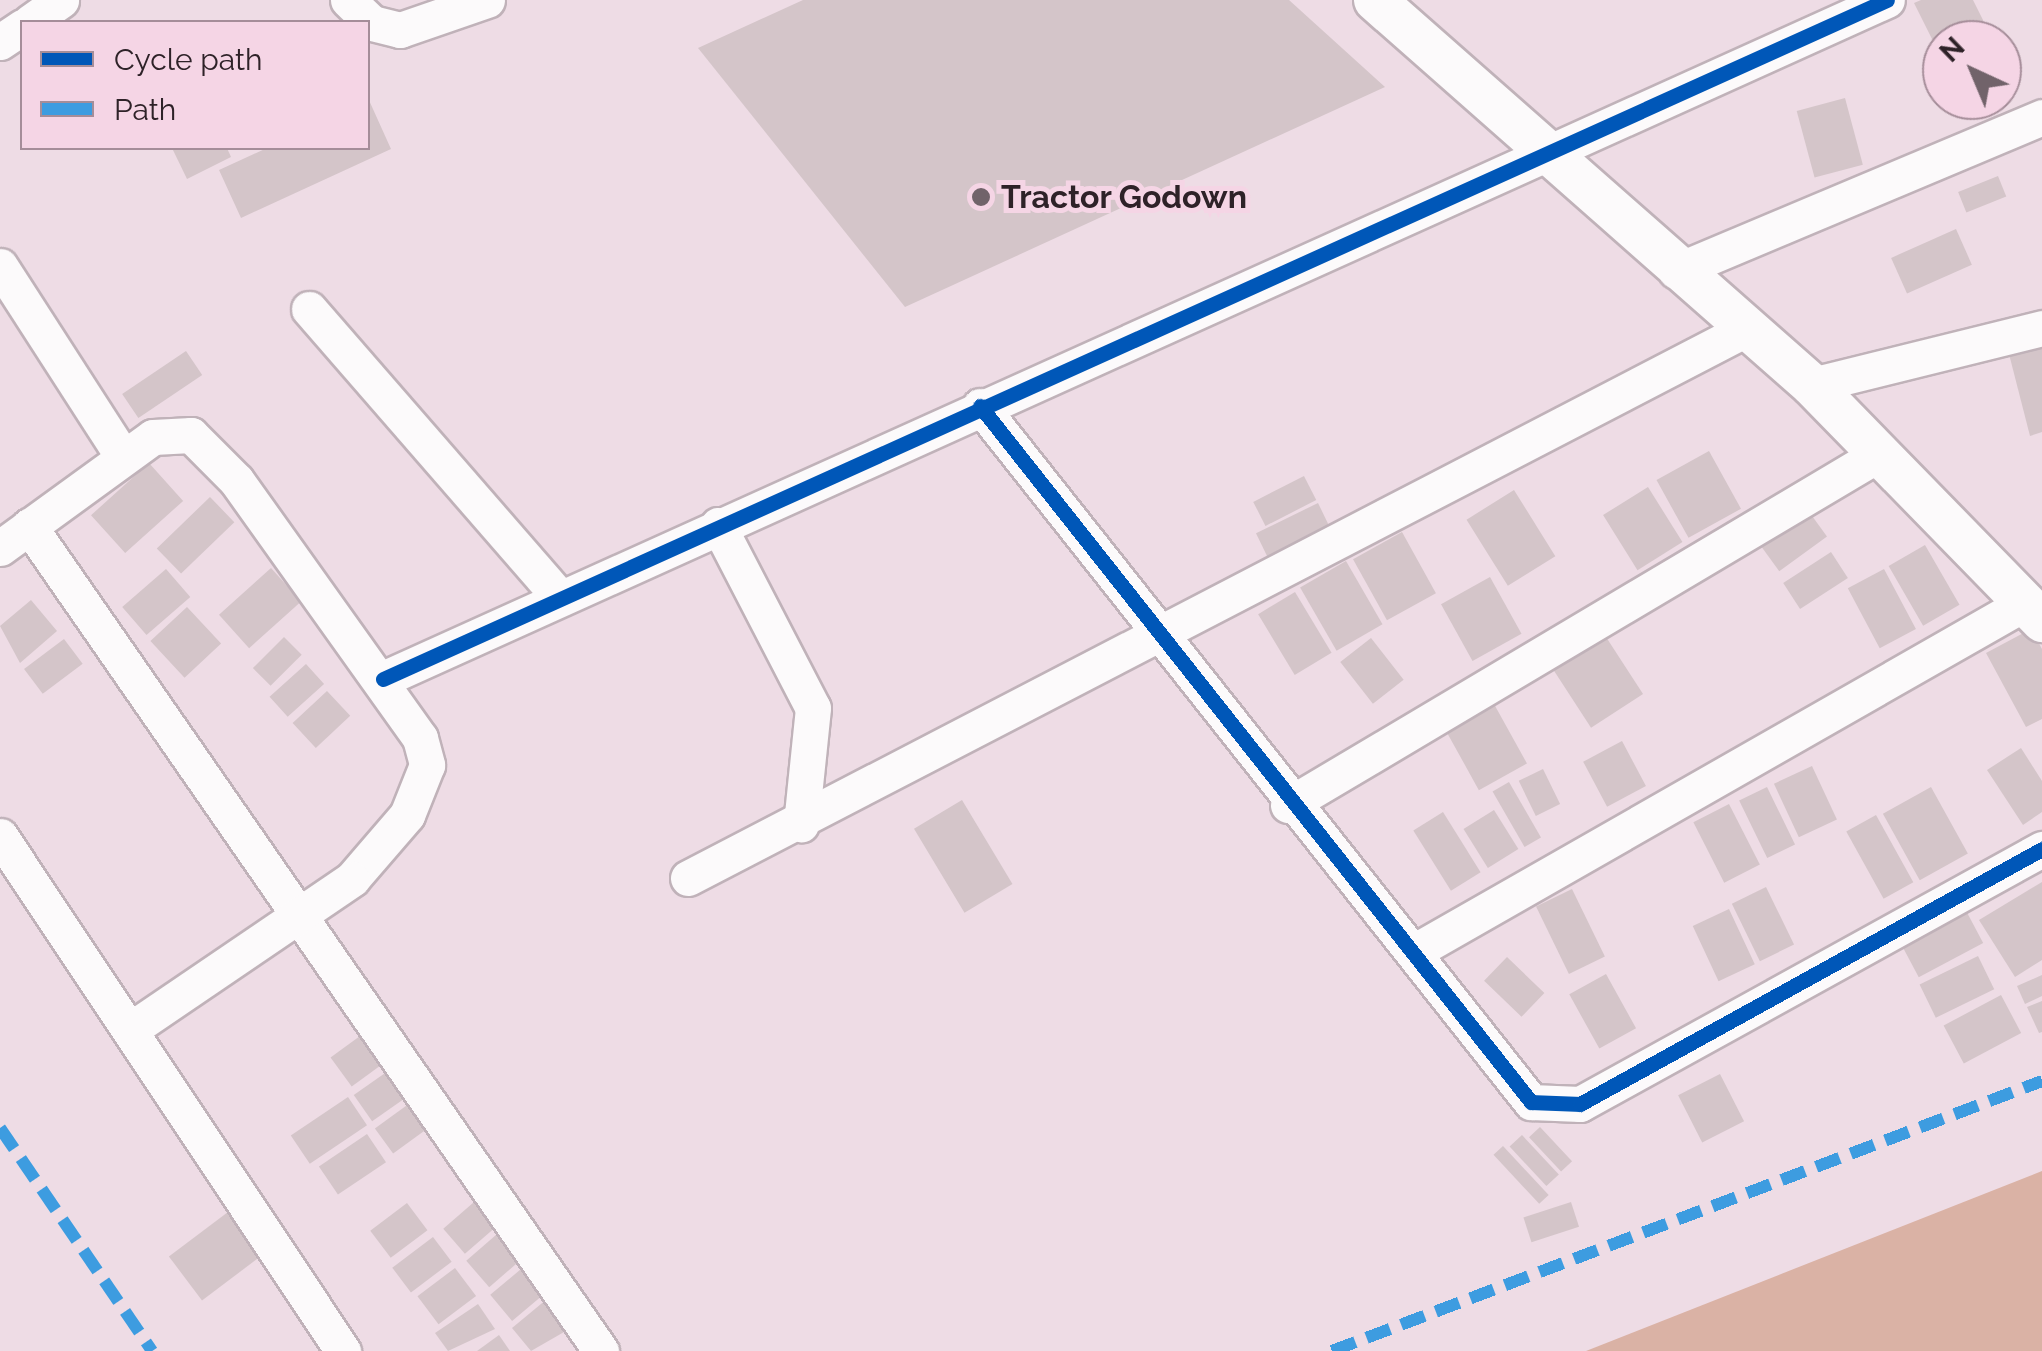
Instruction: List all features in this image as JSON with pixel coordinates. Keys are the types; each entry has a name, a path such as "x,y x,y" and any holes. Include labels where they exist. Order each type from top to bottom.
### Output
{"street":[{"path":"33,20 61,0"},
{"path":"348,0 370,20"},
{"path":"370,20 400,30 487,0"},
{"path":"1375,0 1676,271 1812,386 2032,613 1417,950"},
{"path":"383,678 1886,0"},
{"path":"1676,271 2042,117"},
{"path":"0,266 124,458"},
{"path":"309,309 560,598"},
{"path":"688,878 1160,639 1746,328"},
{"path":"1812,386 2042,328"},
{"path":"980,406 1288,805 1417,950 1531,1102 1580,1104 2042,848"},
{"path":"0,548 124,458 168,435 191,435 208,449 383,678 427,765 406,814 302,921 130,1029"},
{"path":"1288,805 1879,454"},
{"path":"29,526 601,1351"},
{"path":"718,526 813,708 801,824"},
{"path":"0,836 343,1351"}],"shaded area":[{"path":"2042,1171 2042,1351 1586,1351"}],"building":[{"name":"Tractor Godown","path":"803,0 1289,0 1385,87 905,307 698,48"},
{"path":"1973,0 1983,20 1922,20 1914,3"},
{"path":"1845,98 1863,165 1815,178 1797,111"},
{"path":"370,102 391,149 241,218 219,170 263,150 370,150"},
{"path":"173,150 228,150 231,157 187,179"},
{"path":"1998,176 2006,196 1966,213 1958,192"},
{"path":"1956,229 1972,265 1907,294 1891,258"},
{"path":"2042,346 2042,432 2030,436 2009,354"},
{"path":"186,351 202,375 138,418 122,394"},
{"path":"1709,451 1741,509 1689,538 1657,480"},
{"path":"149,463 183,501 125,553 91,515"},
{"path":"1304,476 1316,500 1265,526 1253,502"},
{"path":"1648,487 1682,542 1637,570 1603,515"},
{"path":"1514,490 1555,556 1508,586 1467,520"},
{"path":"210,497 234,522 181,574 157,548"},
{"path":"1318,503 1330,528 1268,558 1256,533"},
{"path":"1807,509 1827,537 1779,571 1759,544"},
{"path":"1402,532 1436,593 1387,620 1353,559"},
{"path":"1925,545 1960,605 1923,626 1889,566"},
{"path":"1831,552 1848,578 1800,609 1783,583"},
{"path":"1346,561 1382,624 1337,651 1300,588"},
{"path":"271,568 301,601 249,648 219,615"},
{"path":"166,569 190,597 147,635 122,607"},
{"path":"1884,569 1916,629 1880,648 1848,588"},
{"path":"1490,577 1522,634 1473,661 1441,604"},
{"path":"1295,592 1332,653 1295,675 1258,614"},
{"path":"31,600 57,631 20,663 0,626"},
{"path":"187,607 221,644 185,678 150,641"},
{"path":"2031,629 2042,649 2042,719 2026,727 1986,653"},
{"path":"284,637 302,655 271,686 253,668"},
{"path":"1606,637 1643,694 1591,728 1554,671"},
{"path":"1371,638 1404,680 1373,704 1340,662"},
{"path":"64,639 83,664 43,694 24,669"},
{"path":"306,664 324,684 288,717 270,697"},
{"path":"327,691 350,716 316,748 293,723"},
{"path":"1494,704 1527,763 1479,790 1446,731"},
{"path":"1622,741 1646,786 1607,807 1583,762"},
{"path":"2021,748 2042,781 2042,812 2023,825 1987,770"},
{"path":"1812,766 1837,819 1799,837 1774,784"},
{"path":"1543,769 1560,804 1536,816 1519,781"},
{"path":"1509,782 1541,837 1525,847 1493,792"},
{"path":"1767,787 1795,845 1767,858 1739,801"},
{"path":"1931,787 1968,853 1920,880 1883,814"},
{"path":"962,800 1012,884 964,913 914,829"},
{"path":"1729,804 1760,865 1724,883 1693,822"},
{"path":"1494,810 1518,849 1488,868 1463,829"},
{"path":"1443,812 1481,872 1451,891 1413,831"},
{"path":"1876,815 1913,882 1884,899 1846,831"},
{"path":"2042,882 2042,960 2015,977 1979,920"},
{"path":"1766,887 1794,945 1760,961 1732,904"},
{"path":"1572,889 1605,956 1569,974 1536,907"},
{"path":"1963,905 1983,943 1919,977 1899,939"},
{"path":"1729,909 1755,964 1719,981 1693,926"},
{"path":"1978,956 1994,989 1936,1018 1920,984"},
{"path":"1507,957 1544,993 1521,1017 1484,981"},
{"path":"1606,974 1636,1028 1599,1049 1569,994"},
{"path":"2042,975 2042,996 2025,1004 2017,986"},
{"path":"2001,995 2021,1033 1964,1063 1944,1026"},
{"path":"2042,1001 2042,1032 2039,1033 2027,1007"},
{"path":"371,1028 392,1057 352,1087 331,1057"},
{"path":"398,1064 416,1090 372,1121 354,1095"},
{"path":"1720,1074 1744,1121 1702,1143 1678,1095"},
{"path":"421,1095 439,1120 393,1154 375,1129"},
{"path":"348,1097 367,1125 310,1164 291,1136"},
{"path":"1540,1127 1572,1161 1561,1172 1529,1137"},
{"path":"367,1134 386,1162 338,1195 319,1166"},
{"path":"1522,1135 1559,1174 1546,1186 1510,1147"},
{"path":"1503,1146 1549,1195 1539,1204 1493,1155"},
{"path":"481,1196 503,1221 465,1254 443,1229"},
{"path":"1571,1202 1579,1227 1531,1242 1523,1217"},
{"path":"407,1203 427,1230 391,1258 370,1231"},
{"path":"228,1212 261,1256 202,1300 169,1257"},
{"path":"504,1228 527,1254 489,1287 466,1261"},
{"path":"433,1237 452,1262 411,1292 392,1268"},
{"path":"527,1264 549,1290 512,1321 490,1295"},
{"path":"455,1268 476,1296 439,1324 417,1296"},
{"path":"547,1299 571,1328 531,1351 512,1328"},
{"path":"478,1304 495,1329 448,1351 435,1333"},
{"path":"499,1335 510,1351 477,1351"}],"marked path":[{"path":"1332,1351 2042,1081"},
{"path":"0,1128 152,1351"}],"cycle path":[{"path":"383,679 1887,0"},
{"path":"980,406 1531,1102 1580,1104 2042,849"}],"place":[{"name":"Tractor Godown","path":"981,197"}]}
